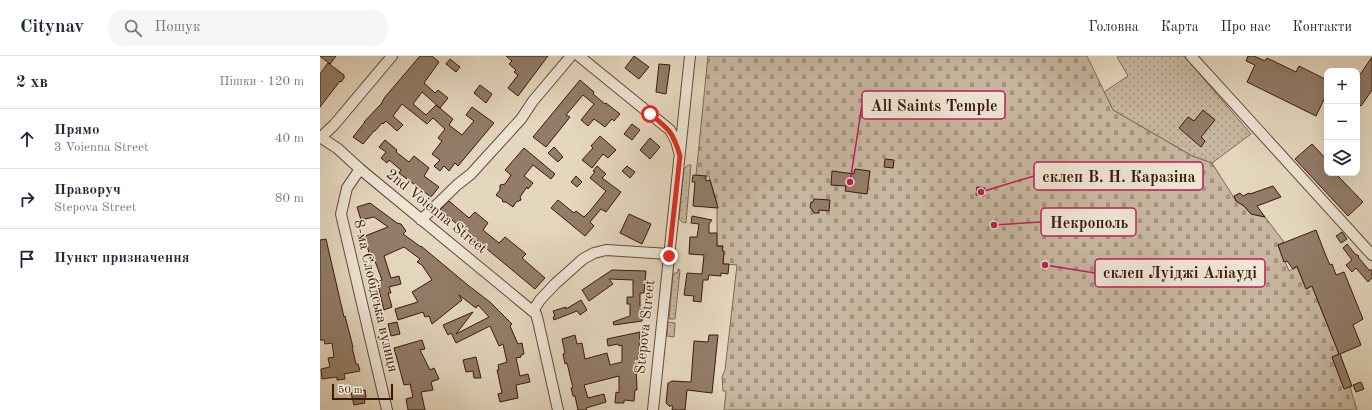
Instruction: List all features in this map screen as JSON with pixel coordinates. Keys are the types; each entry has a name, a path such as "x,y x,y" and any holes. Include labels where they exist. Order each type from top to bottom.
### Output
{"street":[{"path":"320,137 334,126 392,56"},
{"path":"421,220 457,185 471,174 521,119 533,101 571,56"},
{"path":"579,56 670,130 676,141 680,156"},
{"name":"Stepova Street","path":"653,410 690,56"},
{"path":"1191,56 1372,255"},
{"name":"2nd Voienna Street","path":"320,137 337,148 421,220 532,311"},
{"name":"8-ма Слобідська вулиця","path":"360,169 347,188 341,214 387,410"},
{"path":"558,410 538,321 536,314 532,311 555,284 583,258 594,253 606,250 669,254"}],"green space":[{"path":"708,56 1087,56 1113,110 1192,156 1212,163 1236,201 1244,206 1251,214 1265,217 1284,242 1278,245 1289,271 1297,267 1306,289 1312,286 1339,354 1332,357 1344,388 1350,387 1357,410 724,410 726,391 723,391 722,377 725,370 737,265 723,264 723,246 708,245 717,237 717,203 709,176 696,175"},
{"path":"1184,56 1251,134 1212,163 1192,156 1113,110 1104,92 1128,76 1117,57"},
{"path":"688,165 691,165 686,223 679,219 684,169"},
{"path":"678,269 680,270 675,319 669,319 673,274 678,272"},
{"path":"668,322 675,323 674,337 667,336"}],"building":[{"path":"320,56 336,56 330,64"},
{"path":"420,56 432,56 439,62 424,83 435,93 438,90 448,98 440,108 422,92 413,104 426,115 436,105 453,119 449,125 462,135 474,121 466,115 472,107 494,123 458,166 455,163 449,171 444,166 440,171 434,166 440,160 432,154 442,141 438,138 445,129 433,118 427,124 402,104 393,116 403,125 397,131 386,121 374,131 363,144 353,137"},
{"path":"506,56 548,56 518,96 508,88 518,75 514,72 516,70 509,64 512,61"},
{"path":"634,56 649,67 639,79 625,68"},
{"path":"1248,56 1254,56 1265,61 1267,58 1296,72 1299,66 1324,78 1324,99 1316,116 1247,82 1255,65 1246,61"},
{"path":"1372,57 1372,90 1361,106 1360,105 1360,75"},
{"path":"450,59 460,67 456,72 446,64"},
{"path":"328,63 344,75 344,78 320,107 320,74"},
{"path":"659,64 670,65 666,94 656,92"},
{"path":"580,80 594,92 593,94 620,114 614,121 612,119 605,127 594,119 588,126 581,120 594,104 583,95 566,115 570,117 546,147 533,137"},
{"path":"480,85 492,94 486,103 474,93"},
{"path":"1203,110 1215,120 1201,137 1205,141 1201,147 1179,128 1188,117 1194,121"},
{"path":"632,124 640,130 632,140 624,134"},
{"path":"600,136 616,150 608,158 603,154 592,168 582,160 593,148 591,146"},
{"path":"650,138 660,147 650,159 640,150"},
{"path":"385,140 397,150 396,152 409,162 414,156 429,168 424,176 439,187 431,197 399,173 401,170 389,160 387,163 381,158 386,152 379,147"},
{"path":"1312,144 1324,157 1324,176 1338,176 1363,202 1348,216 1295,159"},
{"path":"554,147 563,157 558,162 548,153"},
{"path":"524,148 555,174 551,179 533,165 524,176 533,183 528,189 527,187 520,197 521,200 516,202 513,207 506,202 503,202 502,199 496,195 500,190 500,185 505,184 511,175 505,170"},
{"path":"885,159 894,160 893,168 884,167"},
{"path":"597,166 606,174 602,178 621,192 606,212 601,209 590,222 594,226 585,236 551,208 558,200 574,213 576,211 584,217 606,191 590,178 595,172 593,171"},
{"path":"627,166 635,172 630,178 622,171"},
{"path":"855,169 870,171 867,194 845,191 846,186 831,185 832,171 854,174"},
{"path":"693,175 706,176 706,181 710,180 718,208 693,206 695,182 692,182"},
{"path":"576,176 582,182 577,187 571,182"},
{"path":"1273,186 1281,197 1257,206 1265,217 1251,214 1244,206 1236,201 1234,196 1240,193 1243,196"},
{"path":"977,187 985,188 984,196 976,195"},
{"path":"814,199 830,200 829,211 819,210 819,213 814,213 810,207 811,202 813,202"},
{"path":"449,201 469,218 475,212 488,223 483,230 499,243 505,237 526,254 522,258 545,278 535,289 440,210"},
{"path":"370,203 397,223 401,224 406,231 403,234 421,246 490,302 512,324 510,326 518,344 522,343 524,354 521,355 521,357 516,358 520,376 528,374 530,382 516,385 518,398 500,402 498,394 502,393 497,370 499,370 498,365 507,362 503,344 499,346 490,326 456,343 451,333 448,335 443,325 473,312 456,334 489,317 478,305 476,308 459,295 462,300 432,324 429,316 425,317 423,312 398,320 395,309 418,302 412,292 432,280 422,265 417,262 420,259 404,247 384,256 391,278 399,276 401,284 389,287 391,293 388,293 392,307 384,310 377,282 382,280 375,261 371,262 365,236 388,227 374,217 361,220 357,207"},
{"path":"629,214 651,224 642,244 620,233"},
{"path":"692,216 712,220 709,224 709,233 717,233 717,246 723,246 722,250 724,251 723,264 729,264 728,274 721,273 721,276 709,275 708,280 703,280 701,302 693,301 694,296 684,295 687,273 702,274 704,255 689,254 690,237 697,237 699,224 691,223"},
{"path":"1316,230 1330,265 1332,264 1336,275 1344,272 1363,319 1353,325 1361,345 1340,354 1352,386 1344,389 1332,357 1339,354 1312,286 1306,289 1297,266 1293,269 1287,261 1284,262 1278,245"},
{"path":"1342,232 1347,239 1341,243 1336,236"},
{"path":"326,239 356,364 358,364 360,371 344,374 345,379 337,380 337,377 322,379 321,369 330,367 328,358 334,357 332,343 325,344 324,340 320,340 320,240"},
{"path":"1347,244 1355,254 1359,256 1358,257 1369,270 1372,270 1372,278 1368,282 1356,268 1352,272 1346,265 1352,260 1343,248"},
{"path":"612,270 646,271 644,293 640,293 642,321 614,325 613,322 630,316 630,304 627,304 627,297 633,297 633,280 609,279 613,284 589,301 582,290"},
{"path":"581,300 587,310 580,315 577,311 554,320 553,317 555,316 553,311 566,307 566,309"},
{"path":"397,322 400,334 391,336 388,324"},
{"path":"640,332 638,363 636,363 637,390 635,390 634,401 624,400 624,403 615,403 616,392 619,393 619,376 584,385 588,398 604,394 606,402 586,408 587,410 578,410 575,396 573,396 571,388 573,388 567,363 565,364 563,354 565,353 562,339 575,335 577,344 582,343 585,359 607,353 610,365 622,362 622,345 619,346 618,344 608,346 607,339"},
{"path":"709,335 718,335 712,393 687,390 685,410 672,410 673,406 669,406 666,403 668,383 672,381 691,382 694,341 708,342"},
{"path":"422,340 425,349 420,350 430,370 434,368 439,379 431,382 433,390 421,392 425,410 408,410 406,399 413,397 410,384 404,385 394,348"},
{"path":"476,357 481,378 474,378 473,371 466,372 463,360"},
{"path":"1361,382 1364,389 1356,392 1353,385"},
{"path":"365,390 365,403 354,405 351,393"}],"place":[{"name":"All Saints Temple","path":"850,182"},
{"name":"склеп В. Н. Каразіна","path":"981,192"},
{"name":"Некрополь","path":"994,225"},
{"name":"склеп Луіджі Аліауді","path":"1045,265"}],"route":[{"path":"650,114 670,130 676,141 680,156 669,256"}]}
